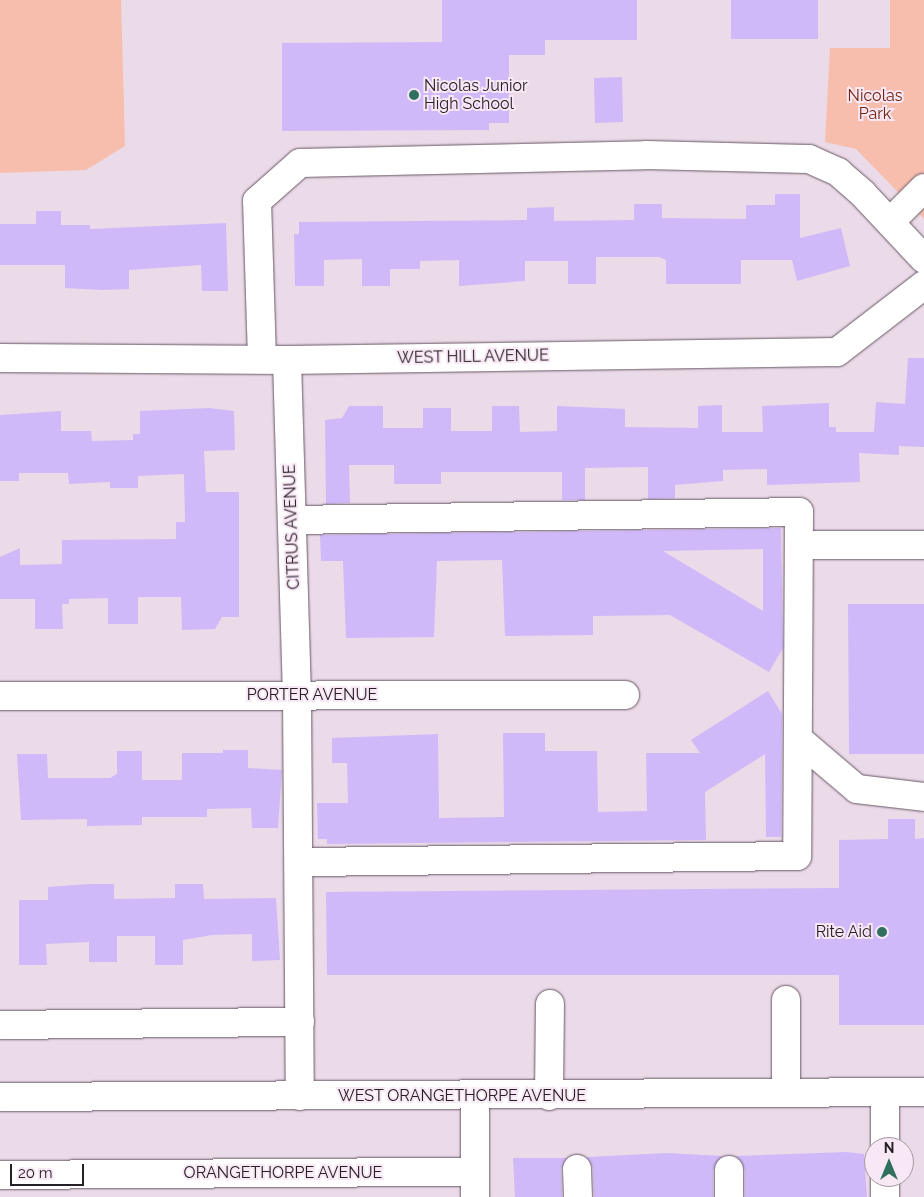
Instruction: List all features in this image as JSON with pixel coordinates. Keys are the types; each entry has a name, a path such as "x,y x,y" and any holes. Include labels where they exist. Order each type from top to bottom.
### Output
{"street":[{"name":"CITRUS AVENUE","path":"300,1096 297,695 292,520 257,201 300,163 646,155 810,159 838,172 890,222"},
{"path":"924,188 890,222 924,259"},
{"name":"WEST HILL AVENUE","path":"0,358 274,360 837,352 924,285"},
{"path":"292,520 442,514 799,512 797,856 299,862"},
{"path":"799,544 924,545"},
{"name":"PORTER AVENUE","path":"0,696 625,695"},
{"path":"798,739 857,789 924,798"},
{"path":"786,1000 786,1092"},
{"path":"549,1096 550,1004"},
{"path":"0,1025 300,1022"},
{"name":"WEST ORANGETHORPE AVENUE","path":"0,1097 300,1096 475,1098 786,1092 924,1092"},
{"path":"886,1092 886,1137"},
{"path":"475,1098 475,1185"},
{"path":"577,1169 578,1197"},
{"path":"729,1170 729,1197"},
{"name":"ORANGETHORPE AVENUE","path":"0,1175 475,1185"}],"green space":[{"path":"0,0 121,0 125,146 86,170 0,173"},
{"name":"Nicolas Park","path":"890,0 924,0 924,219 856,149 825,142 830,48 890,48"}],"building":[{"path":"442,0 637,0 637,40 545,40 545,55 509,55 509,123 489,123 489,130 282,131 282,43 442,42"},
{"path":"731,0 818,0 818,39 731,39"},
{"path":"622,77 623,122 595,123 594,78"},
{"path":"775,194 800,194 800,238 841,228 850,266 797,281 792,260 741,260 741,284 666,284 666,260 659,257 596,257 596,284 568,284 568,261 525,261 525,281 459,286 459,260 420,261 420,269 390,269 390,286 362,286 362,259 324,260 324,286 295,286 294,234 299,234 299,222 527,220 527,208 554,207 554,221 634,220 634,204 662,204 662,218 746,219 746,205 775,205"},
{"path":"36,211 61,211 61,225 90,225 90,229 226,223 228,291 202,291 201,265 129,270 129,289 103,290 65,288 65,265 0,265 0,224 36,224"},
{"path":"908,358 924,358 924,447 899,446 899,455 859,453 860,482 767,485 767,469 723,470 723,481 675,485 675,498 648,499 648,467 585,468 585,500 562,500 562,472 441,472 441,484 394,484 394,465 349,465 350,503 326,504 325,420 342,418 349,406 383,406 383,428 423,428 423,408 451,408 451,431 492,431 492,406 519,406 520,432 557,431 557,406 625,409 625,427 698,428 698,406 722,405 722,432 763,432 762,406 829,403 829,427 836,427 836,432 874,432 876,402 905,404"},
{"path":"209,408 234,411 235,450 204,451 206,492 239,492 239,617 222,617 215,629 182,630 181,597 138,597 138,624 108,624 108,598 69,599 69,604 62,604 63,629 35,629 35,599 0,599 0,557 20,548 20,565 62,564 62,540 176,539 176,522 185,522 184,474 138,476 138,488 110,488 110,482 69,484 68,473 19,473 19,481 0,481 0,415 61,411 61,431 91,431 92,441 133,440 133,434 140,434 140,411"},
{"path":"781,528 783,648 769,672 670,615 593,616 593,635 505,636 502,560 437,561 434,637 346,638 343,561 321,561 320,535","holes":["763,549 763,611 663,551"]},
{"path":"848,604 924,604 924,754 849,754"},
{"path":"768,691 782,714 781,837 766,837 765,754 705,792 706,840 327,844 327,839 318,839 317,803 348,803 347,763 332,763 332,738 438,734 439,818 504,817 503,733 545,733 545,751 597,751 598,812 647,811 646,753 700,753 691,740"},
{"path":"223,750 248,750 248,768 282,770 278,828 252,828 251,808 207,809 207,817 142,817 142,825 87,826 87,819 21,820 17,754 47,754 48,778 110,778 117,774 117,751 142,751 142,780 182,780 182,753 223,753"},
{"path":"888,819 915,819 915,839 924,838 924,1025 839,1025 839,975 327,975 326,892 839,888 839,840 888,839"},
{"path":"114,884 114,899 175,898 175,884 203,884 204,899 276,898 280,960 252,961 252,934 212,935 183,940 183,965 155,965 155,936 117,936 117,962 89,962 89,942 46,944 47,965 19,965 19,900 48,900 48,887"},
{"path":"846,1152 864,1154 864,1187 866,1187 867,1197 745,1197 745,1170 736,1156"},
{"path":"667,1153 722,1156 713,1170 713,1197 594,1197 593,1168 587,1157"},
{"path":"513,1158 567,1158 561,1169 562,1197 515,1197"}],"place":[{"name":"Nicolas Junior High School","path":"414,95"},
{"name":"Rite Aid","path":"882,932"}]}
